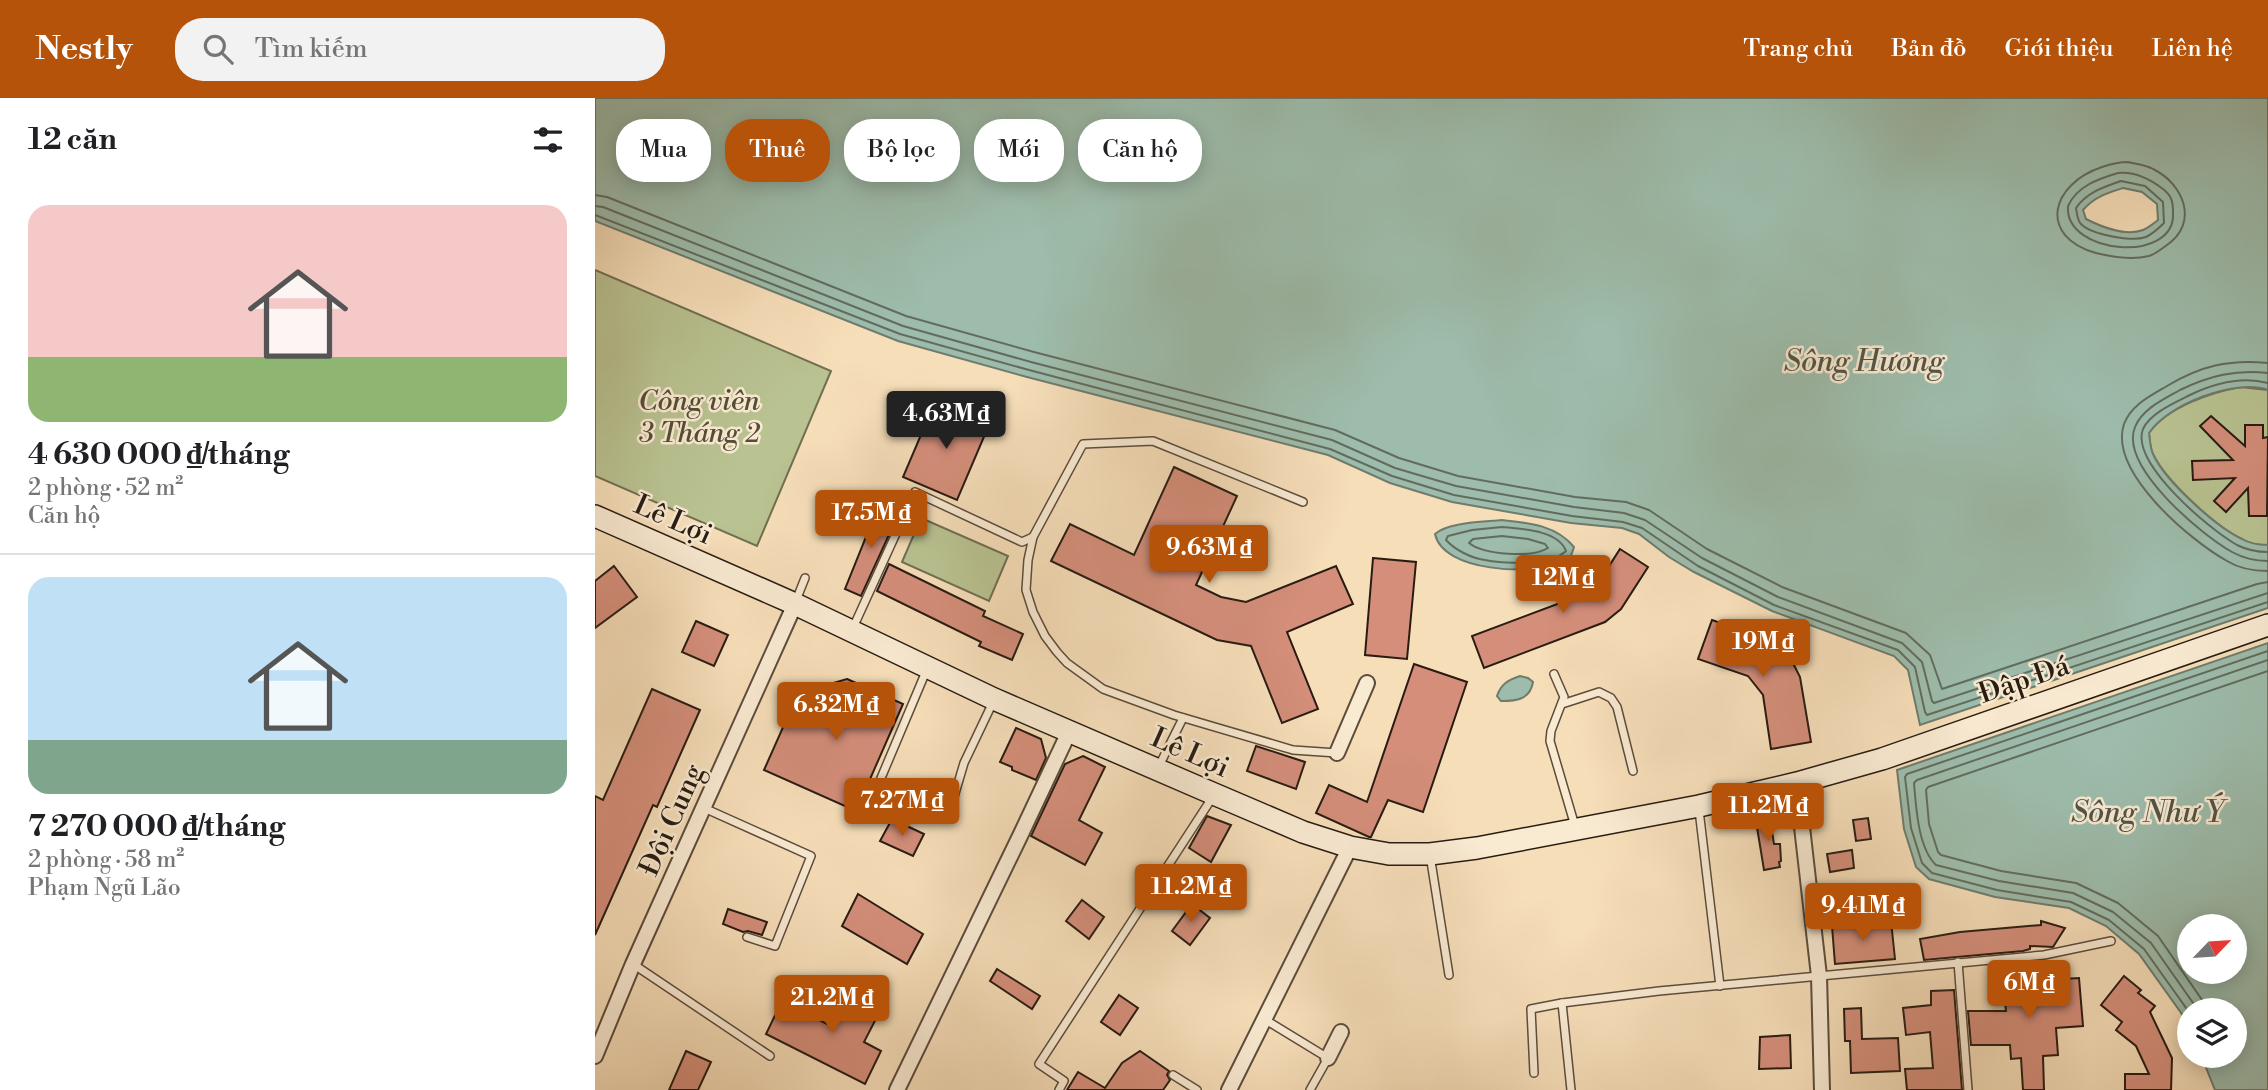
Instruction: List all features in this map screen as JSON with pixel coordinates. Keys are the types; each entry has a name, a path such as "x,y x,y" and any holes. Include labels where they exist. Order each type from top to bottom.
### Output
{"main road":[{"name":"Lê Lợi","path":"595,516 795,604 927,668 1069,732 1303,832 1350,847 1389,854 1430,854 1477,848 1699,806 1797,783"},
{"name":"Đập Đá","path":"1797,783 1874,762 2268,625"}],"street":[{"name":"Đội Cung","path":"595,1056 633,964 795,604"},
{"path":"1337,754 1367,683"},
{"path":"897,1090 1069,732"},
{"path":"1797,783 1819,976 1822,1090"},
{"path":"1229,1090 1350,847"},
{"path":"1328,1058 1341,1032"}],"lane":[{"path":"1303,502 1153,440 1083,444 1033,537 1026,590 1033,612 1056,652 1103,689 1183,718 1293,750 1337,754"},
{"path":"851,631 915,492 1022,542 1033,537"},
{"path":"795,604 805,578"},
{"path":"865,816 927,668"},
{"path":"1554,674 1563,694 1550,737 1576,830"},
{"path":"1562,704 1599,692 1611,698 1617,707 1633,771"},
{"path":"953,800 964,763 994,699"},
{"path":"1158,769 1183,718"},
{"path":"1059,1090 1064,1081 1038,1064 1214,794"},
{"path":"1699,806 1720,986"},
{"path":"704,808 811,856 775,946 747,937"},
{"path":"1430,854 1449,975"},
{"path":"1534,1073 1531,1009 1562,1003 1720,986 2044,955 2111,941"},
{"path":"1958,962 1968,1090"},
{"path":"633,964 770,1056"},
{"path":"1562,1003 1571,1090"},
{"path":"1263,1018 1328,1058 1310,1090"},
{"path":"1173,1075 1197,1090"}],"green space":[{"name":"Công viên 3 Tháng 2","path":"595,270 831,371 757,546 595,476"},
{"path":"2241,387 2268,390 2268,545 2245,541 2206,514 2168,477 2151,447 2149,433 2178,408 2204,397"},
{"path":"921,518 1008,556 989,601 902,562"}],"water":[{"name":"Sông Hương","path":"595,98 2268,98 2268,390 2238,388 2203,396 2171,413 2149,433 2152,452 2159,465 2192,502 2245,541 2268,545 2268,608 1920,725 1908,670 1894,656 1772,611 1694,572 1639,534 1622,528 1571,523 1452,502 1390,483 1328,455 898,341 595,221","holes":["2123,188 2142,192 2157,204 2158,220 2136,232 2106,228 2086,219 2083,210 2101,196"]},
{"path":"1502,520 1532,524 1559,534 1574,547 1571,555 1564,563 1548,567 1490,567 1454,556 1442,547 1435,534 1457,525"},
{"name":"Sông Như Ý","path":"2268,643 2268,1090 2215,1090 2206,1068 2247,1068 2247,998 2177,998 2177,1007 2139,954 2106,926 2069,908 1995,897 1929,879 1916,867 1904,829 1897,770"},
{"path":"1520,676 1533,682 1529,693 1517,700 1501,701 1497,696 1503,685"}],"building":[{"path":"935,402 989,425 957,500 903,477"},
{"path":"2211,416 2245,446 2245,425 2263,425 2263,438 2268,437 2267,516 2249,516 2248,488 2226,512 2214,501 2235,478 2193,480 2192,461 2233,460 2200,426"},
{"path":"1174,467 1237,496 1196,585 1221,597 1246,602 1336,566 1353,604 1287,632 1318,709 1282,723 1251,646 1217,640 1051,561 1070,524 1134,555"},
{"path":"878,507 898,515 861,596 845,589"},
{"path":"1620,549 1648,567 1621,609 1605,622 1484,668 1472,636 1584,594 1597,585"},
{"path":"1373,558 1416,562 1407,659 1365,655"},
{"path":"889,564 985,611 983,616 1023,634 1012,660 979,646 981,642 877,591"},
{"path":"614,566 637,597 595,628 595,581"},
{"path":"1712,620 1773,642 1789,655 1800,677 1811,742 1771,749 1763,695 1748,676 1698,659"},
{"path":"696,621 728,635 714,666 682,652"},
{"path":"1414,664 1467,682 1423,812 1388,800 1369,837 1316,813 1329,785 1367,802"},
{"path":"847,679 903,704 856,811 764,770 792,707 812,716 826,685"},
{"path":"652,689 700,710 657,807 653,805 595,935 595,796 603,800"},
{"path":"1016,728 1041,739 1046,758 1036,780 1000,762"},
{"path":"1256,746 1305,762 1296,789 1247,771"},
{"path":"1083,756 1105,767 1079,820 1102,833 1085,865 1031,836 1065,764"},
{"path":"1769,813 1774,844 1780,844 1781,861 1780,867 1764,870 1755,815"},
{"path":"1207,816 1231,825 1211,862 1189,848"},
{"path":"1868,818 1871,839 1856,841 1853,820"},
{"path":"892,819 924,834 913,856 880,841"},
{"path":"1852,850 1854,868 1830,872 1827,854"},
{"path":"858,894 923,934 907,964 842,926"},
{"path":"1082,900 1104,917 1089,939 1066,921"},
{"path":"1192,904 1210,918 1190,945 1172,931"},
{"path":"728,909 767,922 762,935 743,932 723,924"},
{"path":"1891,921 1895,959 1835,964 1832,926"},
{"path":"2041,921 2065,928 2053,947 2030,946 2030,949 2023,951 1924,960 1920,939 1960,932 2041,925"},
{"path":"2024,963 2027,981 2079,978 2083,1026 2056,1028 2058,1055 2043,1056 2044,1090 2023,1090 2021,1058 2011,1059 2010,1045 1971,1045 1968,1011 2006,1011 2000,965"},
{"path":"997,969 1040,996 1032,1009 990,981"},
{"path":"2124,976 2141,990 2138,993 2155,1006 2150,1012 2172,1058 2171,1090 2125,1090 2125,1074 2149,1074 2136,1046 2116,1030 2122,1022 2101,1005"},
{"path":"845,990 881,1009 864,1042 881,1051 865,1084 766,1034 782,1001 827,1024"},
{"path":"1954,990 1962,1090 1907,1090 1905,1069 1933,1068 1930,1032 1906,1035 1903,1008 1931,1005 1931,991"},
{"path":"1119,995 1138,1008 1120,1035 1101,1022"},
{"path":"1861,1008 1862,1039 1898,1038 1900,1071 1851,1073 1850,1041 1845,1041 1844,1009"},
{"path":"1790,1035 1791,1068 1759,1069 1760,1037"},
{"path":"686,1051 711,1062 698,1090 669,1090"},
{"path":"1140,1051 1169,1071 1167,1075 1170,1080 1163,1090 1067,1090 1078,1072 1105,1088 1122,1063"}]}
